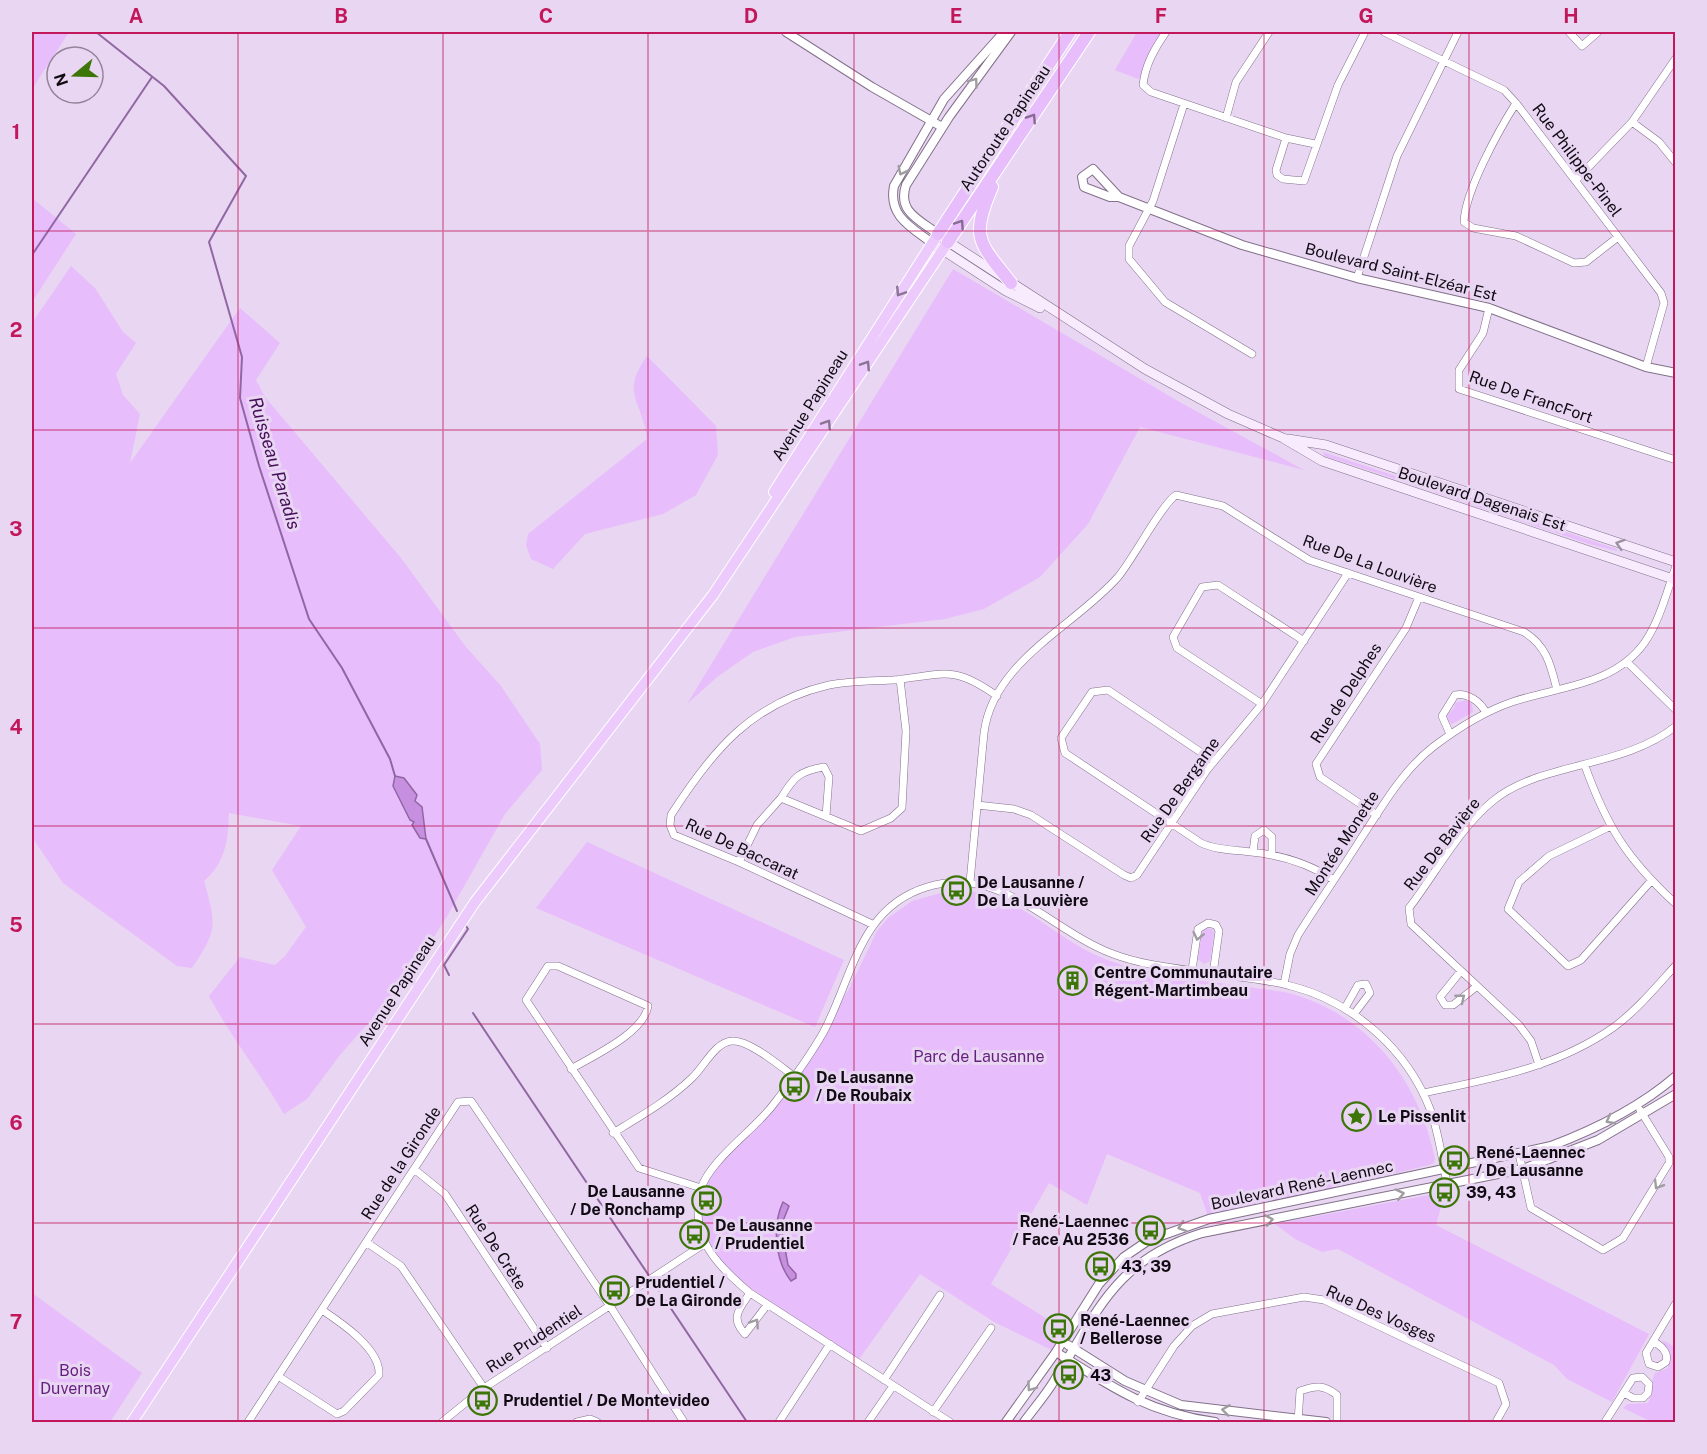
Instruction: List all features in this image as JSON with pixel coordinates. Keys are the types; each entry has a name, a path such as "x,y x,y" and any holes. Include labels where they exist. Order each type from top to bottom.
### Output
{"highway":[{"name":"Autoroute Papineau","path":"940,242 1070,32"},
{"name":"Autoroute Papineau","path":"940,242 1000,167 1089,32"},
{"path":"1000,167 981,213 979,233 984,250 1011,283"},
{"name":"Avenue Papineau","path":"132,1422 475,902 713,595 806,437 940,242"}],"main road":[{"name":"Boulevard Dagenais Est","path":"940,242 1011,283 1077,327 1175,386 1228,414 1283,438 1322,461 1673,579"},
{"name":"Boulevard Dagenais Est","path":"940,242 1006,291 1077,327"},
{"name":"Boulevard Dagenais Est","path":"1283,438 1326,445 1676,564"}],"street":[{"path":"786,32 872,87 942,127"},
{"path":"940,242 904,223 896,211 893,198 902,170 952,88 1004,32"},
{"path":"940,242 909,213 904,194 908,180 942,127 1011,32"},
{"path":"1166,32 1155,49 1143,85 1151,92 1286,138 1315,144"},
{"path":"1226,118 1236,82 1269,32"},
{"path":"1286,138 1276,170 1277,175 1283,179 1304,181 1315,144 1338,86 1365,32"},
{"name":"Rue Philippe-Pinel","path":"1384,32 1504,90 1576,180 1661,292 1664,303 1646,367"},
{"path":"1357,278 1397,156 1458,32"},
{"path":"1569,32 1582,46 1598,32"},
{"path":"1576,180 1632,122 1676,58"},
{"path":"1184,104 1149,209 1129,246 1130,259 1139,274 1165,302 1252,354"},
{"path":"1516,104 1503,123 1480,172 1464,213 1464,222 1473,228 1516,236 1574,263 1586,262 1618,237"},
{"path":"1632,122 1659,142 1676,163"},
{"name":"Boulevard Saint-Elzéar Est","path":"1119,197 1242,245 1357,278 1489,309 1646,367 1676,373"},
{"name":"Rue De FrancFort","path":"1489,309 1483,333 1459,370 1459,389 1676,460"},
{"name":"Rue De La Louvière","path":"970,882 985,724 997,696 1035,648 1084,610 1118,576 1176,495 1223,506 1303,557 1516,629 1531,637 1546,652 1557,690"},
{"name":"Montée Monette","path":"1284,984 1296,940 1377,815 1410,769 1450,734 1486,713 1517,700 1598,679 1627,662 1652,631 1673,579 1676,564"},
{"name":"Rue De Bergame","path":"977,805 1014,809 1031,815 1127,877 1140,873 1214,761 1262,704 1348,573"},
{"path":"1262,704 1177,648 1173,637 1202,587 1218,585 1304,641"},
{"name":"Rue de Delphes","path":"1377,815 1320,777 1317,764 1408,624 1419,597"},
{"path":"1627,662 1676,710"},
{"name":"Rue De Baccarat","path":"872,924 739,862 674,835 670,825 671,815 735,731 754,715 785,699 831,685 956,674 981,685 997,696"},
{"path":"781,798 861,831 891,818 902,808 906,731 900,679"},
{"path":"1214,761 1108,690 1092,692 1061,738 1065,753 1207,846 1272,854 1300,861 1334,880"},
{"path":"1450,734 1442,716 1455,695 1463,694 1474,700 1486,713"},
{"name":"Rue De Bavière","path":"1539,1065 1531,1041 1519,1025 1411,924 1409,908 1472,823 1495,800 1526,783 1585,766 1644,745 1676,726"},
{"path":"1585,766 1609,827 1651,881 1676,904"},
{"path":"739,862 757,825 781,798 791,782 804,770 824,767 829,777 826,816"},
{"path":"1609,827 1549,856 1519,882 1508,909 1568,966 1581,960 1651,881"},
{"path":"1253,852 1255,836 1264,830 1272,837 1272,854"},
{"path":"950,1422 750,1293 720,1268 705,1244 699,1214 701,1188 716,1164 759,1123 795,1077 824,1031 855,955 872,924 910,893 937,884 970,882 991,886 1013,896 1085,941 1112,954 1213,974 1284,984 1307,991 1345,1008 1388,1044 1423,1093 1435,1125 1447,1184"},
{"path":"1192,970 1198,929 1208,923 1214,924 1218,930 1213,974"},
{"path":"1423,1093 1497,1079 1577,1049 1614,1027 1640,1004 1676,965"},
{"path":"571,1069 618,1042 647,1015 648,1006 558,966 548,966 525,1000 613,1133 639,1168 701,1188"},
{"path":"1461,971 1440,997 1445,1005 1453,1005 1476,987"},
{"path":"1345,1008 1358,986 1366,984 1370,993 1354,1014"},
{"path":"613,1133 663,1102 693,1077 719,1046 730,1040 743,1042 795,1077"},
{"name":"Boulevard René-Laennec","path":"1006,1422 1111,1270 1135,1249 1166,1232 1209,1218 1519,1154 1579,1136 1636,1106 1676,1076"},
{"name":"Boulevard René-Laennec","path":"1024,1422 1111,1290 1142,1259 1176,1241 1202,1233 1523,1169 1598,1140 1644,1115 1676,1094"},
{"name":"Rue de la Gironde","path":"248,1422 458,1102 471,1101 610,1306 684,1422"},
{"path":"1519,1154 1531,1208 1603,1250 1615,1245 1635,1221 1669,1163 1669,1157 1644,1115 1636,1106"},
{"name":"Rue De Crète","path":"414,1169 445,1194 547,1348"},
{"path":"366,1242 401,1266 484,1388"},
{"name":"Rue Prudentiel","path":"442,1422 484,1388 705,1244"},
{"path":"750,1293 735,1316 735,1320 745,1334 766,1305"},
{"path":"884,1380 940,1295"},
{"name":"Rue Des Vosges","path":"1138,1402 1174,1346 1192,1326 1212,1314 1304,1297 1324,1300 1499,1383 1506,1404 1496,1422"},
{"path":"1653,1341 1676,1303"},
{"path":"278,1376 337,1414 344,1411 379,1375 377,1365 358,1336 322,1310"},
{"path":"933,1412 991,1328"},
{"path":"1063,1341 1125,1381 1181,1405 1298,1421 1326,1422"},
{"path":"779,1422 830,1344"},
{"path":"1056,1352 1138,1402 1180,1418 1215,1422"},
{"path":"868,1422 893,1386"},
{"path":"1298,1421 1300,1391 1312,1386 1326,1387 1337,1395 1337,1422"},
{"path":"1605,1422 1624,1393"},
{"path":"577,1422 590,1419 597,1422"}],"green space":[{"path":"32,32 69,32 61,45 45,45 45,69 32,89"},
{"path":"1137,32 1166,32 1144,77 1138,79 1115,70"},
{"path":"32,198 76,234 32,302"},
{"path":"71,266 95,288 123,332 136,343 116,374 123,395 140,414 130,463 240,308 280,343 256,380 265,397 401,558 466,647 501,686 540,744 542,770 505,814 446,918 407,979 340,1055 307,1099 284,1114 209,996 240,957 275,965 285,956 306,927 272,870 301,826 229,813 224,850 217,866 204,881 211,907 210,935 192,968 177,966 63,883 32,837 32,323"},
{"path":"953,269 1183,404 1304,470 1140,427 1088,524 1040,577 984,609 945,619 795,637 753,652 717,677 687,704"},
{"path":"647,356 716,426 718,455 696,495 663,514 585,534 553,569 531,559 526,545 528,534 647,439 634,388 639,369"},
{"path":"1323,452 1617,549 1617,551 1589,544 1324,456"},
{"path":"1466,700 1472,704 1473,712 1452,724 1449,723 1446,716 1454,708 1455,703"},
{"path":"587,842 844,960 815,1027 536,908"},
{"name":"Parc de Lausanne","path":"952,890 977,892 999,899 1094,954 1116,963 1167,976 1289,993 1326,1007 1371,1039 1390,1059 1405,1081 1428,1132 1435,1159 1433,1164 1209,1219 1200,1193 1107,1154 1087,1205 1049,1183 991,1284 1068,1332 1056,1352 994,1322 920,1274 857,1362 767,1305 711,1256 699,1214 701,1188 716,1164 795,1077 850,987 877,931 888,918 912,901"},
{"path":"1205,928 1212,929 1214,933 1210,961 1204,964 1198,959 1202,933"},
{"path":"1445,1192 1436,1225 1649,1334 1612,1402 1567,1379 1554,1365 1338,1249 1322,1252 1295,1239 1275,1224"},
{"name":"Bois Duvernay","path":"32,1293 142,1373 110,1422 32,1422"},
{"path":"1662,1340 1675,1347 1675,1422 1652,1422 1623,1408 1628,1404 1648,1403 1655,1373 1668,1368 1670,1360"}],"shaded area":[{"path":"395,776 404,778 417,795 415,801 422,807 426,839 420,838 412,825 414,822 410,820 393,786"},
{"path":"783,1202 789,1206 781,1226 788,1265 796,1274 796,1278 791,1281 781,1263 777,1243 777,1221"}],"waterway":[{"name":"Ruisseau Paradis","path":"96,32 164,86 246,176 209,242 242,357 240,398 259,466 309,619 342,668 390,759 395,776"},
{"path":"32,255 152,77"},
{"path":"426,839 457,911"},
{"path":"449,975 444,965 468,929 466,926"},
{"path":"473,1013 747,1422"}],"place":[{"name":"De Lausanne / De La Louvière","path":"956,891"},
{"name":"Centre Communautaire Régent-Martimbeau","path":"1073,981"},
{"name":"De Lausanne / De Roubaix","path":"795,1086"},
{"name":"Le Pissenlit","path":"1357,1116"},
{"name":"René-Laennec / De Lausanne","path":"1455,1161"},
{"name":"39, 43","path":"1445,1192"},
{"name":"De Lausanne / De Ronchamp","path":"706,1200"},
{"name":"René-Laennec / Face Au 2536","path":"1150,1230"},
{"name":"De Lausanne / Prudentiel","path":"694,1234"},
{"name":"43, 39","path":"1100,1266"},
{"name":"Prudentiel / De La Gironde","path":"614,1291"},
{"name":"René-Laennec / Bellerose","path":"1059,1329"},
{"name":"43","path":"1069,1375"},
{"name":"Prudentiel / De Montevideo","path":"482,1400"}]}
